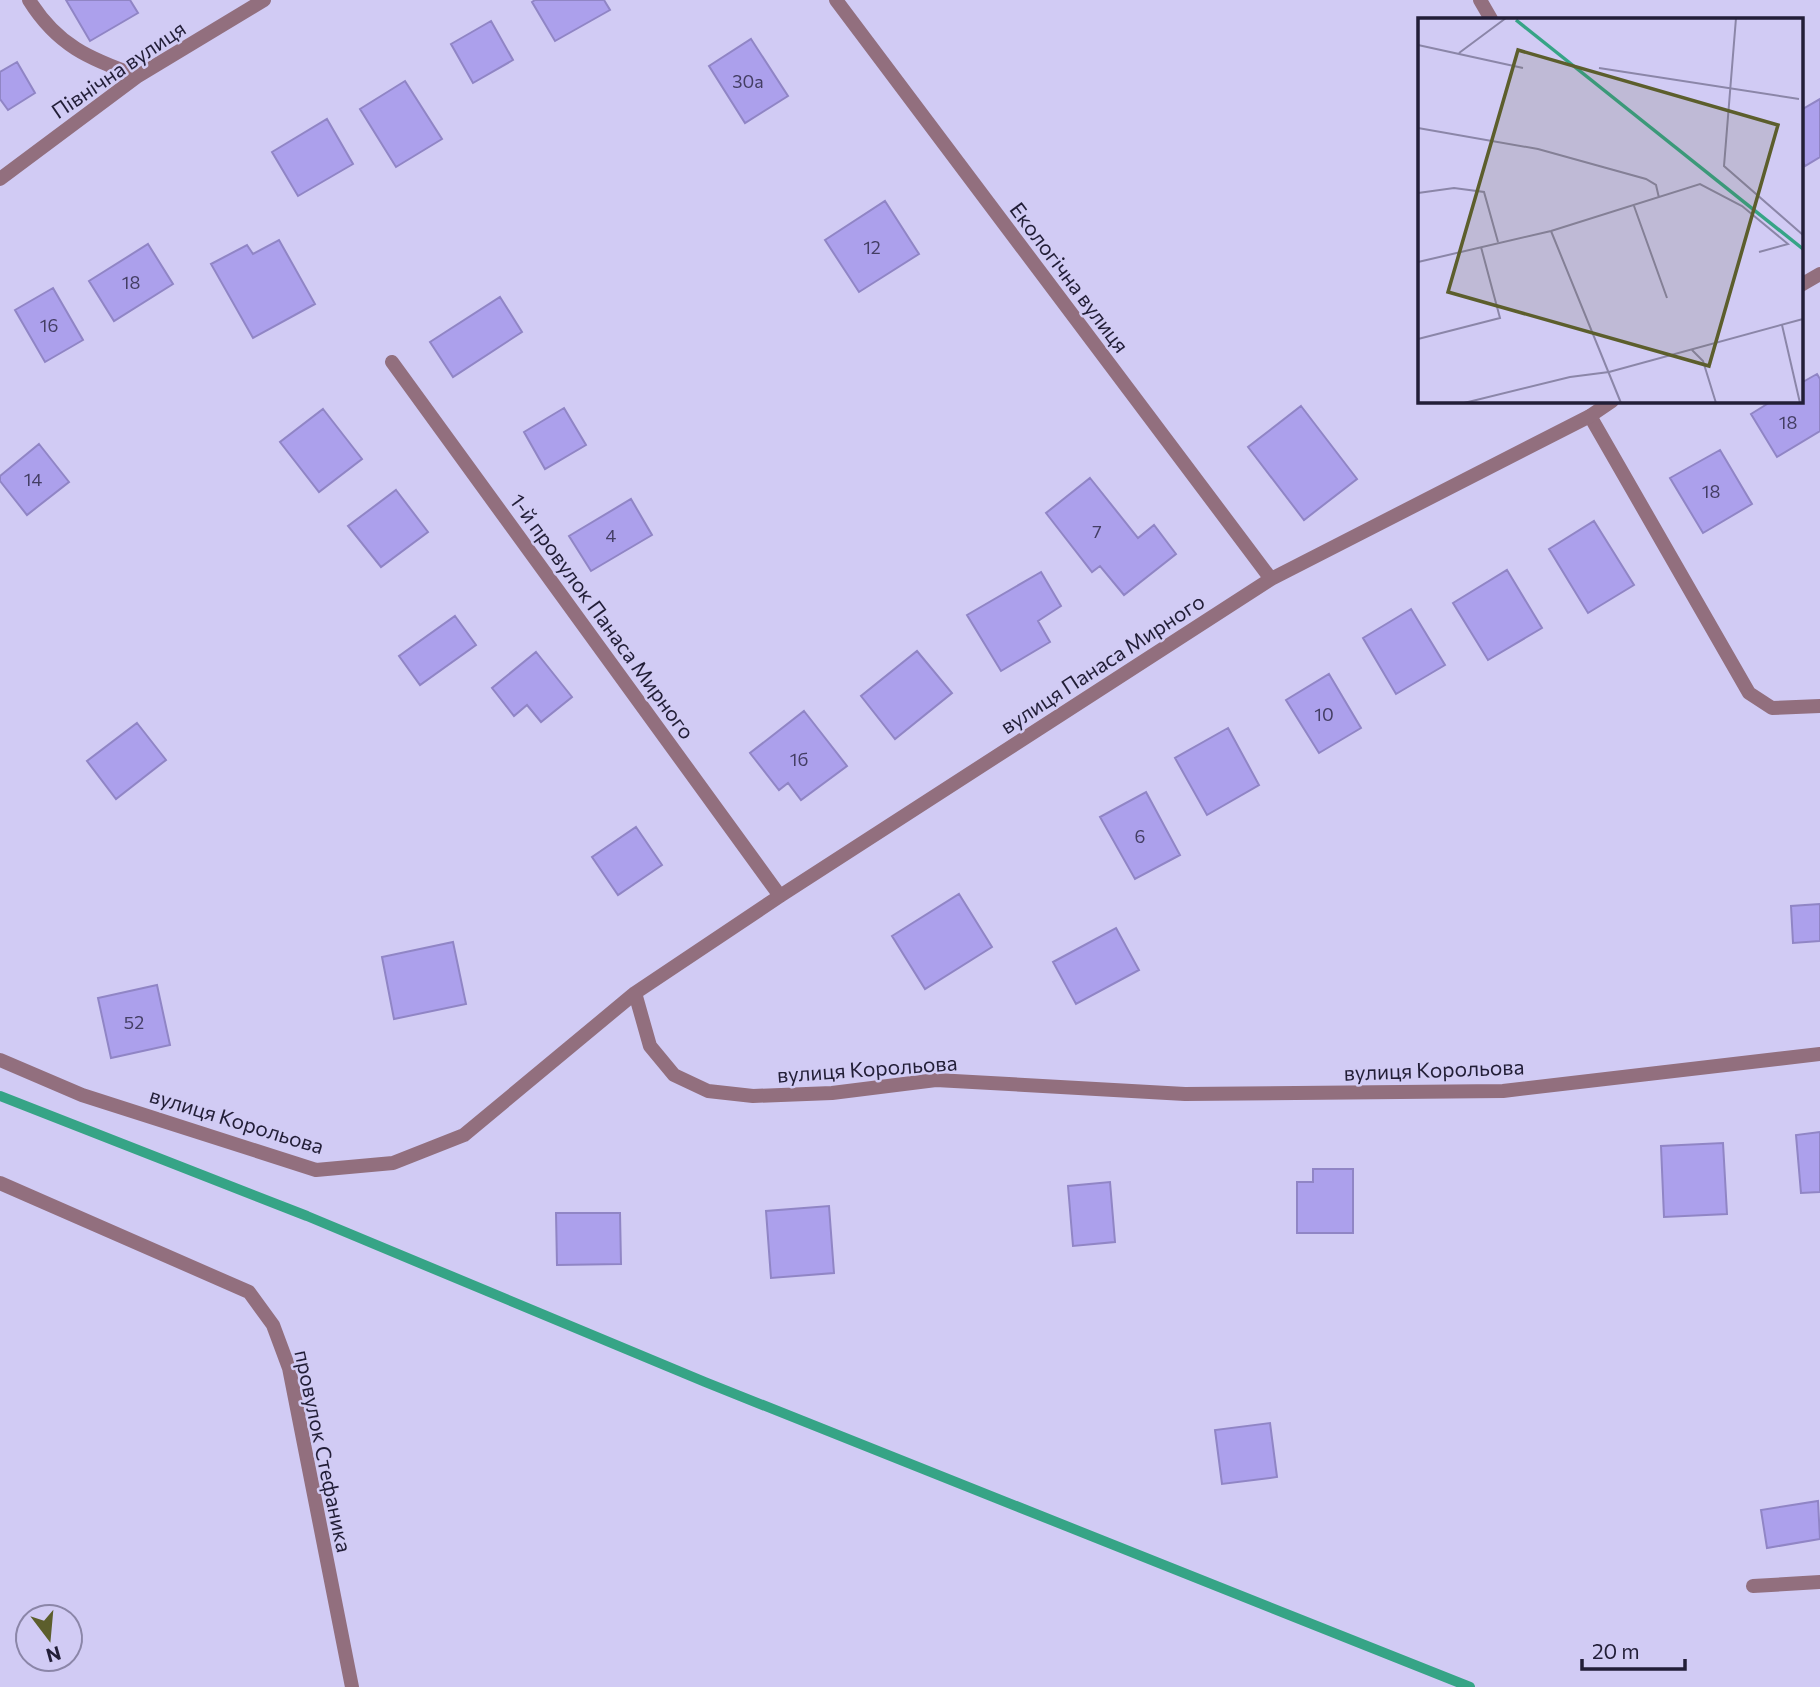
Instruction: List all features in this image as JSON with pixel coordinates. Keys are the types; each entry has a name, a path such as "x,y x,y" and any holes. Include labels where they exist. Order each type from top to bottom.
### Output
{"street":[{"path":"29,0 42,22 67,45 92,60 138,76"},
{"name":"Північна вулиця","path":"0,179 138,76 264,0"},
{"name":"Екологічна вулиця","path":"836,0 1271,579"},
{"path":"1480,0 1490,18"},
{"path":"1802,284 1820,274"},
{"name":"1-й провулок Панаса Мирного","path":"392,362 780,896"},
{"name":"вулиця Панаса Мирного","path":"635,993 780,896 1271,579 1590,416 1611,402"},
{"path":"1590,416 1749,693 1772,708 1820,706"},
{"name":"вулиця Корольова","path":"0,1060 82,1095 316,1170 393,1163 464,1135 635,993 650,1046 674,1075 708,1091 753,1096 832,1093 936,1080 1185,1094 1503,1091 1820,1054"},
{"name":"провулок Стефаника","path":"0,1183 249,1292 273,1325 289,1368 352,1687"},
{"path":"1753,1586 1820,1582"}],"building":[{"path":"66,0 130,0 138,13 90,41"},
{"path":"604,0 610,10 555,41 532,2"},
{"path":"491,21 513,60 473,83 451,44"},
{"path":"751,39 788,96 745,123 709,66"},
{"path":"17,62 35,93 8,110 0,99 0,72"},
{"path":"405,81 442,139 396,167 360,109"},
{"path":"1820,99 1820,157 1805,166 1802,160 1802,109"},
{"path":"327,119 353,164 298,196 272,152"},
{"path":"885,201 919,254 859,292 825,240"},
{"path":"279,240 315,304 253,338 211,264 247,245 253,254"},
{"path":"148,244 173,284 114,321 89,281"},
{"path":"53,288 83,340 45,362 15,310"},
{"path":"500,297 522,332 453,377 430,342"},
{"path":"1817,374 1820,379 1820,431 1777,457 1751,414 1770,402 1802,402 1802,382"},
{"path":"1301,406 1357,479 1304,520 1248,447"},
{"path":"564,408 586,445 545,469 524,432"},
{"path":"323,409 362,459 319,492 280,442"},
{"path":"39,444 69,482 27,515 0,481 0,476"},
{"path":"1720,450 1752,504 1703,533 1670,478"},
{"path":"1090,478 1138,538 1154,525 1176,554 1124,595 1100,566 1092,572 1046,513"},
{"path":"396,490 428,532 381,567 348,526"},
{"path":"631,499 652,535 591,571 569,536"},
{"path":"1594,521 1634,585 1588,613 1549,549"},
{"path":"1507,570 1542,628 1488,660 1453,603"},
{"path":"1041,572 1061,606 1038,621 1050,642 1001,671 967,615"},
{"path":"1411,609 1445,665 1396,694 1363,638"},
{"path":"455,616 476,645 420,685 399,656"},
{"path":"917,651 952,693 895,739 861,696"},
{"path":"536,652 572,697 541,722 527,705 514,716 492,688"},
{"path":"1329,674 1361,728 1319,753 1286,700"},
{"path":"804,711 847,766 801,800 788,783 779,790 750,753"},
{"path":"137,723 166,760 116,799 87,761"},
{"path":"1228,728 1259,785 1207,815 1175,758"},
{"path":"1146,792 1180,855 1135,879 1100,817"},
{"path":"636,827 662,865 618,895 592,857"},
{"path":"959,894 992,947 925,989 892,936"},
{"path":"1820,904 1820,941 1793,943 1791,906"},
{"path":"1116,928 1139,970 1076,1004 1053,962"},
{"path":"453,942 466,1004 394,1019 382,957"},
{"path":"157,985 170,1045 111,1058 98,998"},
{"path":"1820,1132 1820,1192 1801,1193 1796,1135"},
{"path":"1723,1143 1727,1214 1664,1217 1661,1146"},
{"path":"1313,1169 1353,1169 1353,1233 1297,1233 1297,1182 1313,1182"},
{"path":"1110,1182 1115,1242 1073,1246 1068,1186"},
{"path":"829,1206 834,1273 771,1278 766,1211"},
{"path":"556,1213 620,1213 621,1264 557,1265"},
{"path":"1270,1423 1277,1477 1222,1484 1215,1430"},
{"path":"1818,1501 1820,1539 1767,1548 1761,1510"}],"waterway":[{"path":"0,1096 307,1216 705,1382 1470,1687"}]}
